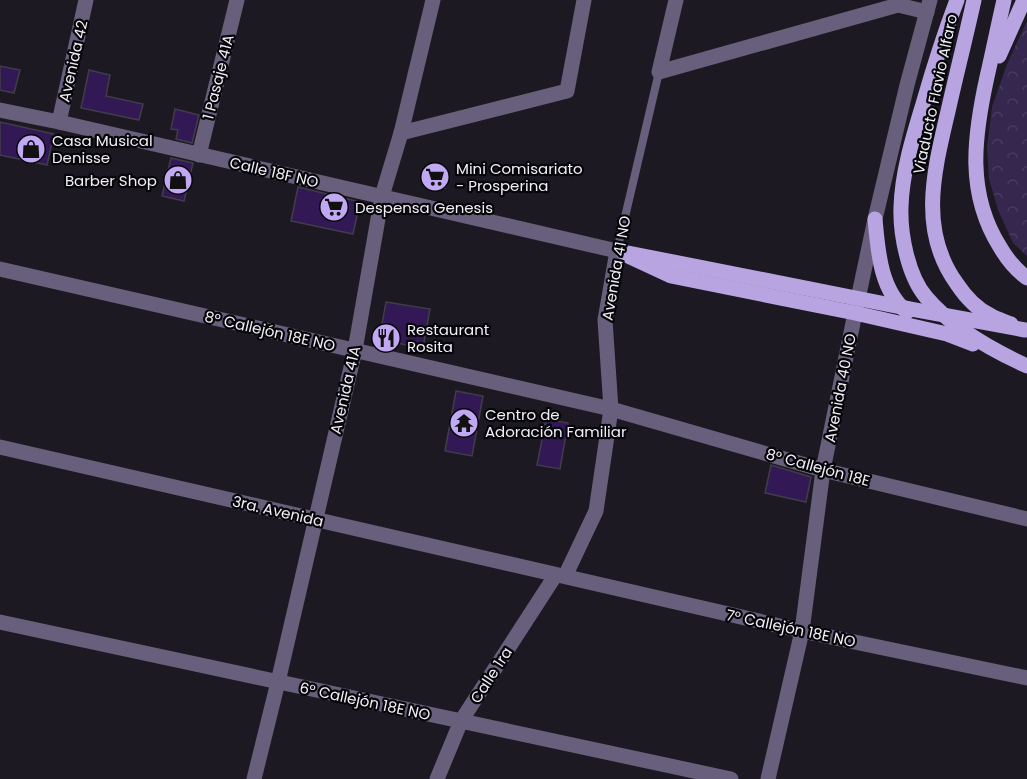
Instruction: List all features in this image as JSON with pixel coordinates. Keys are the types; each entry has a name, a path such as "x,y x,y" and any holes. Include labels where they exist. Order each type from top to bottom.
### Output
{"main road":[{"path":"957,0 913,138 905,177 901,207 906,257 924,296 945,318 1023,364"},
{"name":"Viaducto Flavio Alfaro","path":"974,0 934,179 932,215 936,243 947,270 966,296 988,315 1026,330"},
{"path":"1004,0 978,120 975,171 985,217 994,237 1019,272 1027,278"},
{"path":"985,86 1023,0"},
{"path":"875,219 879,259 892,297 905,311 947,334 1023,364"},
{"path":"620,251 1026,330"},
{"path":"620,251 671,276 947,334"}],"street":[{"name":"Avenida 42","path":"59,122 87,0"},
{"name":"1 Pasaje 41A","path":"199,155 237,0"},
{"name":"Avenida 41A","path":"254,779 354,350 382,196 401,132 433,0"},
{"path":"401,132 567,91 584,0"},
{"name":"Avenida 41 NO","path":"659,72 676,0"},
{"path":"659,72 893,3 928,6"},
{"name":"Avenida 40 NO","path":"768,779 802,631 823,470 855,313 875,219 928,6"},
{"name":"Calle 18F NO","path":"0,110 620,251"},
{"name":"Avenida 41 NO","path":"562,573 596,511 611,409 605,320 620,251"},
{"name":"8° Callejón 18E NO","path":"0,269 611,409"},
{"name":"8° Callejón 18E","path":"611,409 823,470 1027,519"},
{"name":"3ra. Avenida","path":"0,447 562,573"},
{"name":"7° Callejón 18E NO","path":"562,573 802,631 1027,678"},
{"name":"Calle 1ra","path":"437,779 461,721 562,573"},
{"name":"6° Callejón 18E NO","path":"0,622 731,779"}],"lane":[{"name":"Avenida 41 NO","path":"620,251 659,72"}],"green space":[{"path":"1027,21 1027,256 1013,243 998,210 989,179 987,147 992,107 1007,64"}],"building":[{"path":"0,66 20,70 14,93 0,90"},
{"path":"89,70 110,75 106,96 143,104 139,120 81,108"},
{"path":"175,109 199,115 192,143 176,139 178,130 171,129"},
{"path":"0,122 54,134 47,165 0,155"},
{"path":"171,158 193,163 184,201 162,196"},
{"name":"Mini Comisariato - Prosperina","path":"427,166 447,170 445,188 423,184"},
{"path":"298,187 360,202 353,234 291,221"},
{"path":"386,302 430,309 423,348 379,340"},
{"name":"Centro de Adoración Familiar","path":"456,391 483,396 472,456 445,451"},
{"path":"546,419 568,423 560,469 537,465"},
{"path":"771,465 811,477 806,502 765,493"}],"place":[{"name":"Casa Musical Denisse","path":"31,149"},
{"name":"Mini Comisariato - Prosperina","path":"435,177"},
{"name":"Barber Shop","path":"178,180"},
{"name":"Despensa Genesis","path":"334,207"},
{"name":"Restaurant Rosita","path":"386,338"},
{"name":"Centro de Adoración Familiar","path":"464,423"}]}
